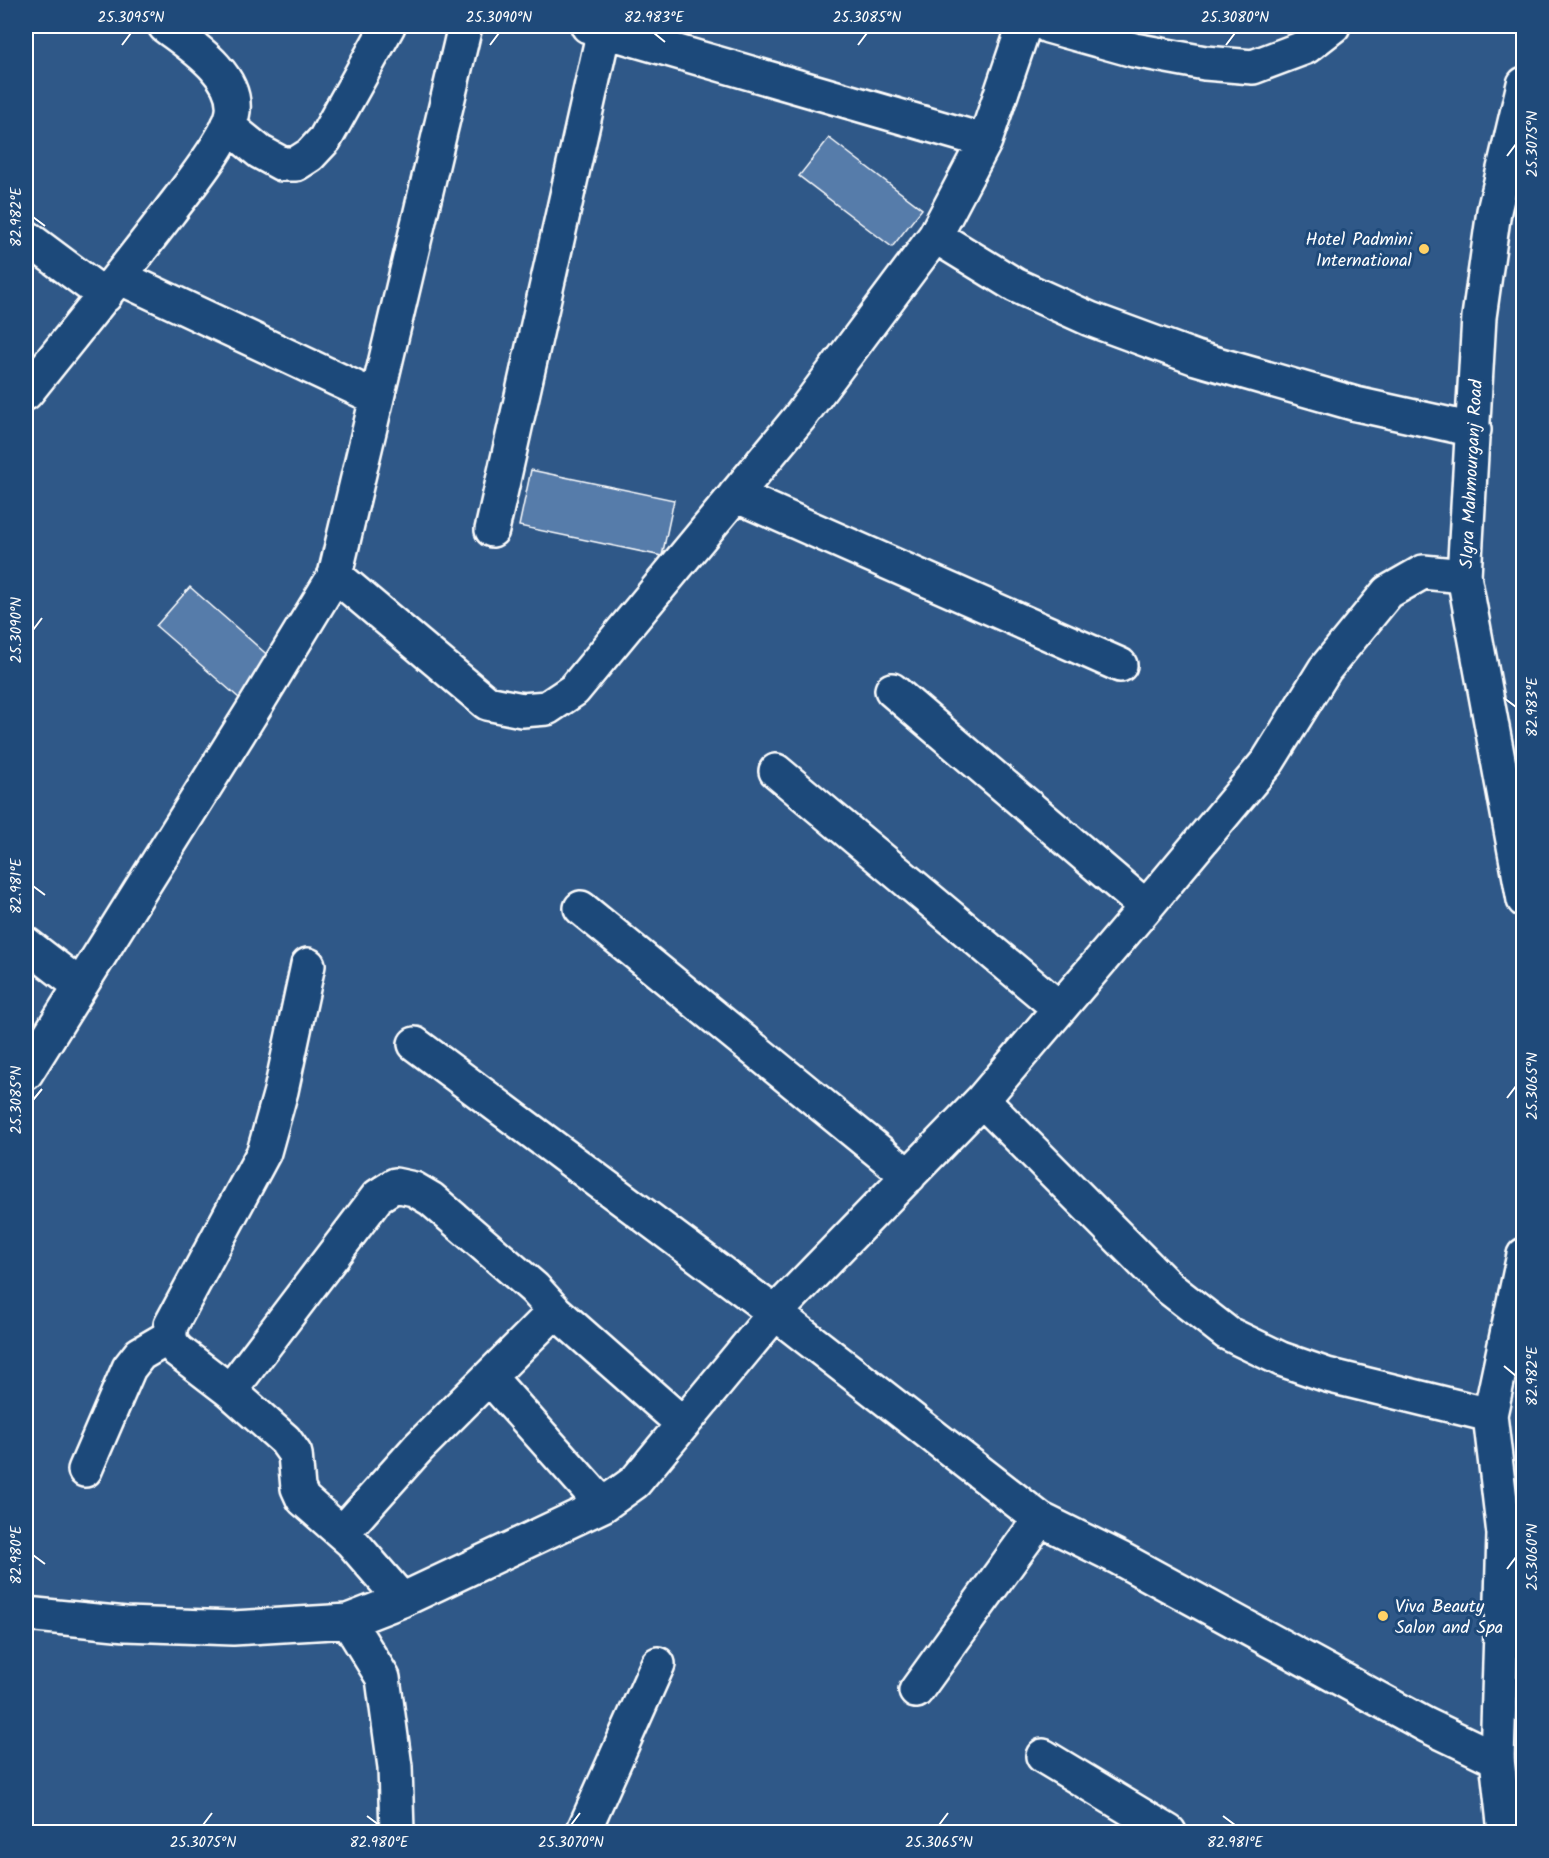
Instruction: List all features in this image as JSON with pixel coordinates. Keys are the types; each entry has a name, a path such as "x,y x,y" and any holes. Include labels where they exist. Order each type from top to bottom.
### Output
{"street":[{"path":"26,393 112,287 196,177 228,126 233,111 230,92 224,78 197,50 165,26"},
{"path":"228,126 260,152 282,164 296,164 310,155 325,138 388,26"},
{"path":"26,1073 335,575 465,26"},
{"path":"335,575 487,702 522,710 547,708 574,690 799,418 935,237 985,141 1024,26"},
{"path":"1048,26 1134,50 1205,63 1253,67 1306,47 1333,26"},
{"path":"492,530 596,28 985,141"},
{"name":"SIgra Mahmourganj Road","path":"1524,84 1492,222 1479,317 1464,576 1524,900"},
{"path":"26,237 112,287 377,398"},
{"path":"935,237 1015,285 1090,319 1196,358 1356,405 1474,430"},
{"path":"735,495 1120,665"},
{"path":"26,1614 126,1624 232,1628 348,1621 402,1600 603,1505 635,1482 775,1313 982,1100 1146,907 1268,761 1325,669 1388,592 1423,572 1464,576"},
{"path":"892,690 1146,907"},
{"path":"776,771 1059,1008"},
{"path":"581,908 909,1176"},
{"path":"26,944 79,985"},
{"path":"308,965 281,1090 264,1152 171,1325 169,1337 177,1351 230,1391 285,1440 295,1454 298,1488 303,1499 342,1533 402,1600"},
{"path":"415,1044 775,1313 1040,1518 1138,1568 1426,1725 1497,1759"},
{"path":"982,1100 1168,1287 1227,1333 1281,1359 1327,1375 1490,1415"},
{"path":"230,1391 378,1196 395,1185 414,1189 431,1199 534,1288 555,1311 683,1424"},
{"path":"1505,1833 1497,1759 1504,1534 1490,1415 1524,1255"},
{"path":"342,1533 418,1448 555,1311"},
{"path":"85,1470 129,1368 140,1354 169,1337"},
{"path":"489,1377 603,1505"},
{"path":"916,1691 1040,1518"},
{"path":"348,1621 383,1678 395,1767 397,1833"},
{"path":"583,1833 658,1664"},
{"path":"1043,1756 1169,1833"}],"building":[{"path":"829,138 922,209 892,247 799,176"},
{"path":"531,470 674,500 662,556 519,526"},
{"path":"190,587 272,659 239,698 156,626"}],"place":[{"name":"Hotel Padmini International","path":"1424,249"},
{"name":"Viva Beauty Salon and Spa","path":"1383,1616"}]}
